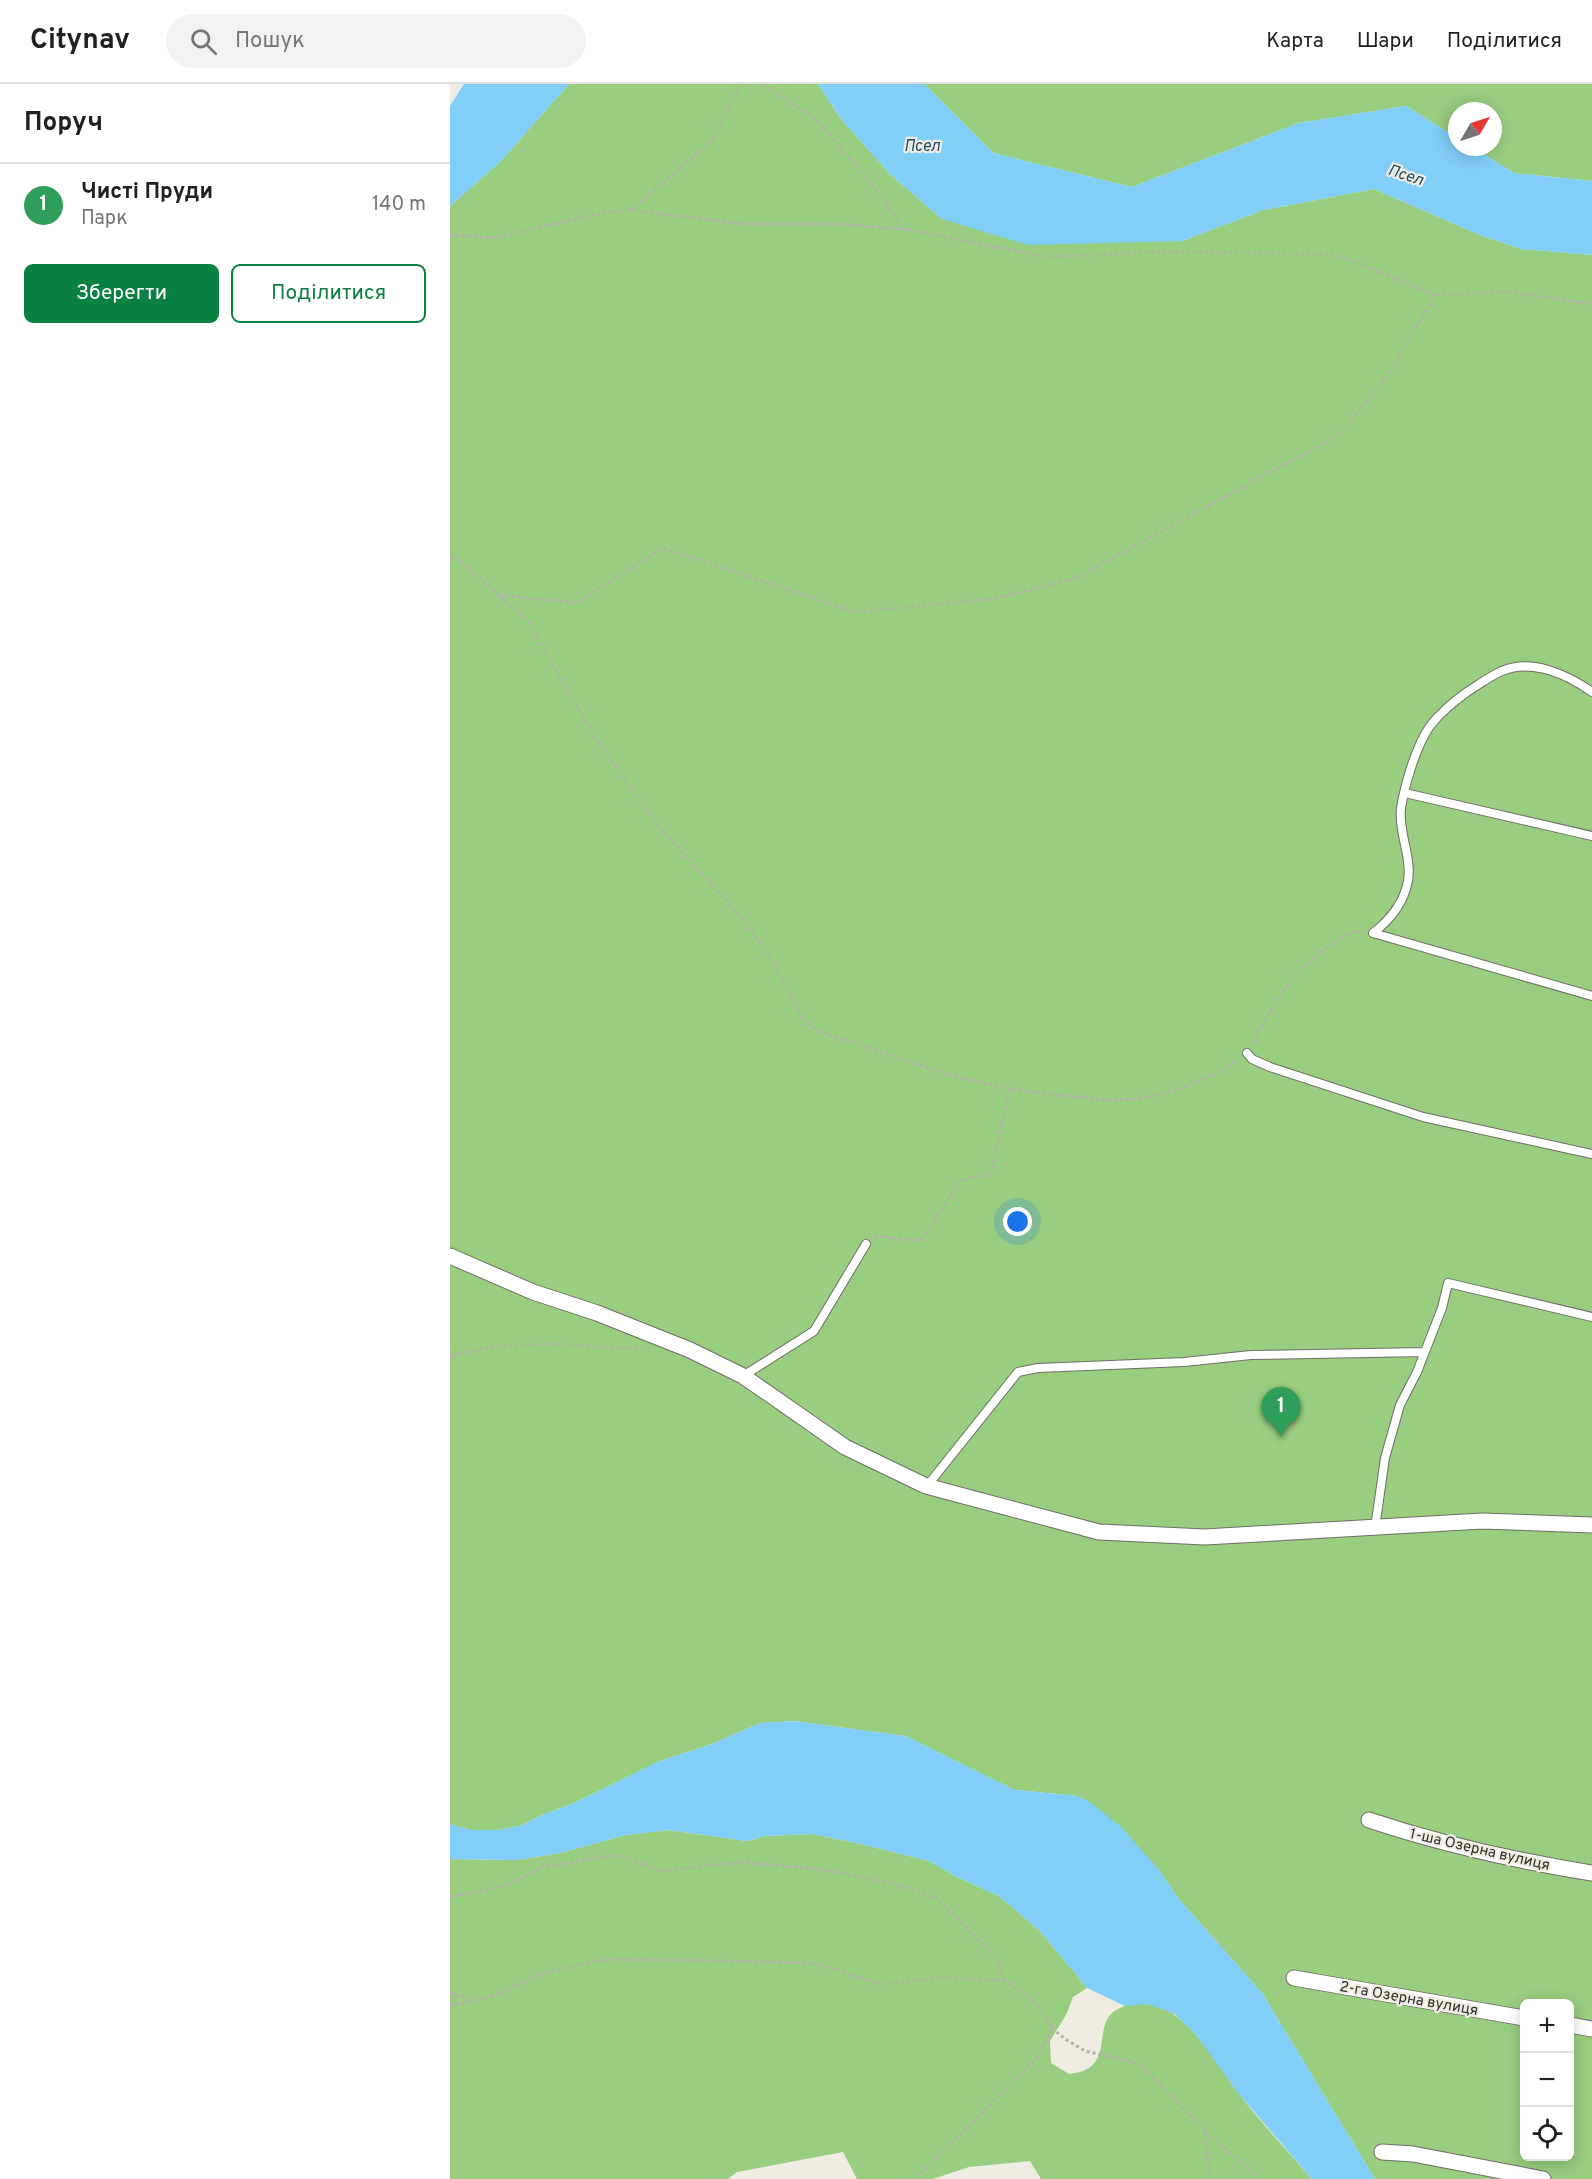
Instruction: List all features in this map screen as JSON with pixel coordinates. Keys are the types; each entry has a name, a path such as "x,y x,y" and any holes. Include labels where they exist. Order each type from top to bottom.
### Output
{"street":[{"path":"450,1256 533,1292 597,1313 690,1350 743,1376 845,1447 926,1486 1099,1532 1205,1537 1482,1521 1592,1525"},
{"name":"1-ша Озерна вулиця","path":"1369,1820 1395,1829 1534,1864 1592,1873"},
{"name":"2-га Озерна вулиця","path":"1294,1978 1520,2017"},
{"path":"1574,2026 1592,2029"},
{"path":"1382,2152 1413,2154 1543,2179"}],"lane":[{"path":"1373,933 1387,922 1402,900 1408,880 1401,810 1411,770 1428,728 1460,697 1504,670 1524,667 1553,671 1592,692"},
{"path":"1405,794 1592,836"},
{"path":"1373,933 1592,996"},
{"path":"1247,1053 1252,1059 1270,1066 1423,1117 1592,1154"},
{"path":"743,1376 814,1331 866,1244"},
{"path":"1375,1528 1384,1458 1400,1405 1418,1372 1443,1308 1448,1283 1592,1317"},
{"path":"926,1486 1018,1372 1038,1368 1184,1362 1251,1354 1425,1352"}],"path":[{"path":"631,210 713,140 741,84"},
{"path":"762,84 816,119 878,191 904,229"},
{"path":"450,235 495,238 600,213 631,210 748,224 836,224 904,229 1047,257 1161,252 1335,254 1435,295 1510,292 1592,304"},
{"path":"499,594 576,603 663,548 855,612 992,598 1074,579 1339,435 1386,378 1435,295"},
{"path":"450,557 460,561 528,621 589,728 631,789 668,837 739,914 769,956 802,1018 818,1031 949,1076 1010,1089 1104,1100 1138,1099 1176,1090 1219,1072 1247,1053 1289,983 1312,960 1335,941 1358,930 1373,933"},
{"path":"866,1244 877,1236 921,1241 961,1180 990,1175 1010,1089"},
{"path":"450,1356 490,1347 554,1344 647,1349"},
{"path":"450,1897 507,1885 543,1867 615,1855 662,1871 741,1862 825,1870 891,1883 936,1898 998,1959 1004,1980"},
{"path":"450,2005 498,1994 541,1974 614,1959 813,1964 881,1984 938,1978 1004,1980 1032,1999 1052,2028 1065,2039 1085,2050 1134,2062 1147,2071 1204,2130 1260,2179"},
{"path":"450,1993 475,2000"},
{"path":"915,2179 1037,2058 1052,2028"},
{"path":"1204,2130 1210,2179"}],"green space":[{"path":"569,84 818,84 840,118 891,175 942,219 1182,241 1263,210 1374,189 1480,235 1521,249 1592,255 1592,2179 1375,2179 1262,1993 1178,1898 1159,1870 1078,1796 1015,1790 905,1736 794,1721 760,1723 712,1744 660,1761 574,1803 520,1826 497,1830 470,1830 450,1824 450,206 501,161"},
{"path":"924,84 1592,84 1592,181 1514,173 1487,156 1502,156 1502,102 1448,102 1448,132 1406,106 1299,123 1132,187 993,153"},
{"path":"668,1830 747,1841 765,1836 812,1834 929,1861 999,1896 1040,1931 1087,1988 1073,1997 1066,2015 1050,2041 1051,2063 1069,2074 1085,2070 1094,2063 1099,2055 1104,2029 1112,2013 1134,2004 1157,2006 1164,2009 1176,2016 1194,2033 1264,2125 1312,2179 1041,2179 1030,2161 969,2167 933,2179 857,2179 843,2152 737,2172 728,2179 450,2179 450,1859 517,1860 560,1853 626,1835"}],"water":[{"path":"464,84 569,84 501,161 450,206 450,106"},
{"name":"Псел","path":"818,84 924,84 993,153 1132,187 1299,123 1406,106 1448,132 1448,156 1487,156 1514,173 1592,181 1592,255 1521,249 1480,235 1374,189 1263,210 1182,241 1028,245 942,219 891,175 840,118"},
{"path":"794,1721 905,1736 1015,1790 1078,1796 1091,1803 1120,1826 1159,1870 1178,1898 1262,1993 1375,2179 1312,2179 1238,2093 1197,2036 1175,2014 1148,2004 1125,2006 1087,1988 1040,1931 999,1896 929,1861 812,1834 765,1836 747,1841 668,1830 626,1835 560,1853 517,1860 450,1859 450,1824 470,1830 497,1830 520,1826 574,1803 660,1761 712,1744 760,1723"}],"place":[{"name":"Чисті Пруди","path":"1281,1437"}]}
